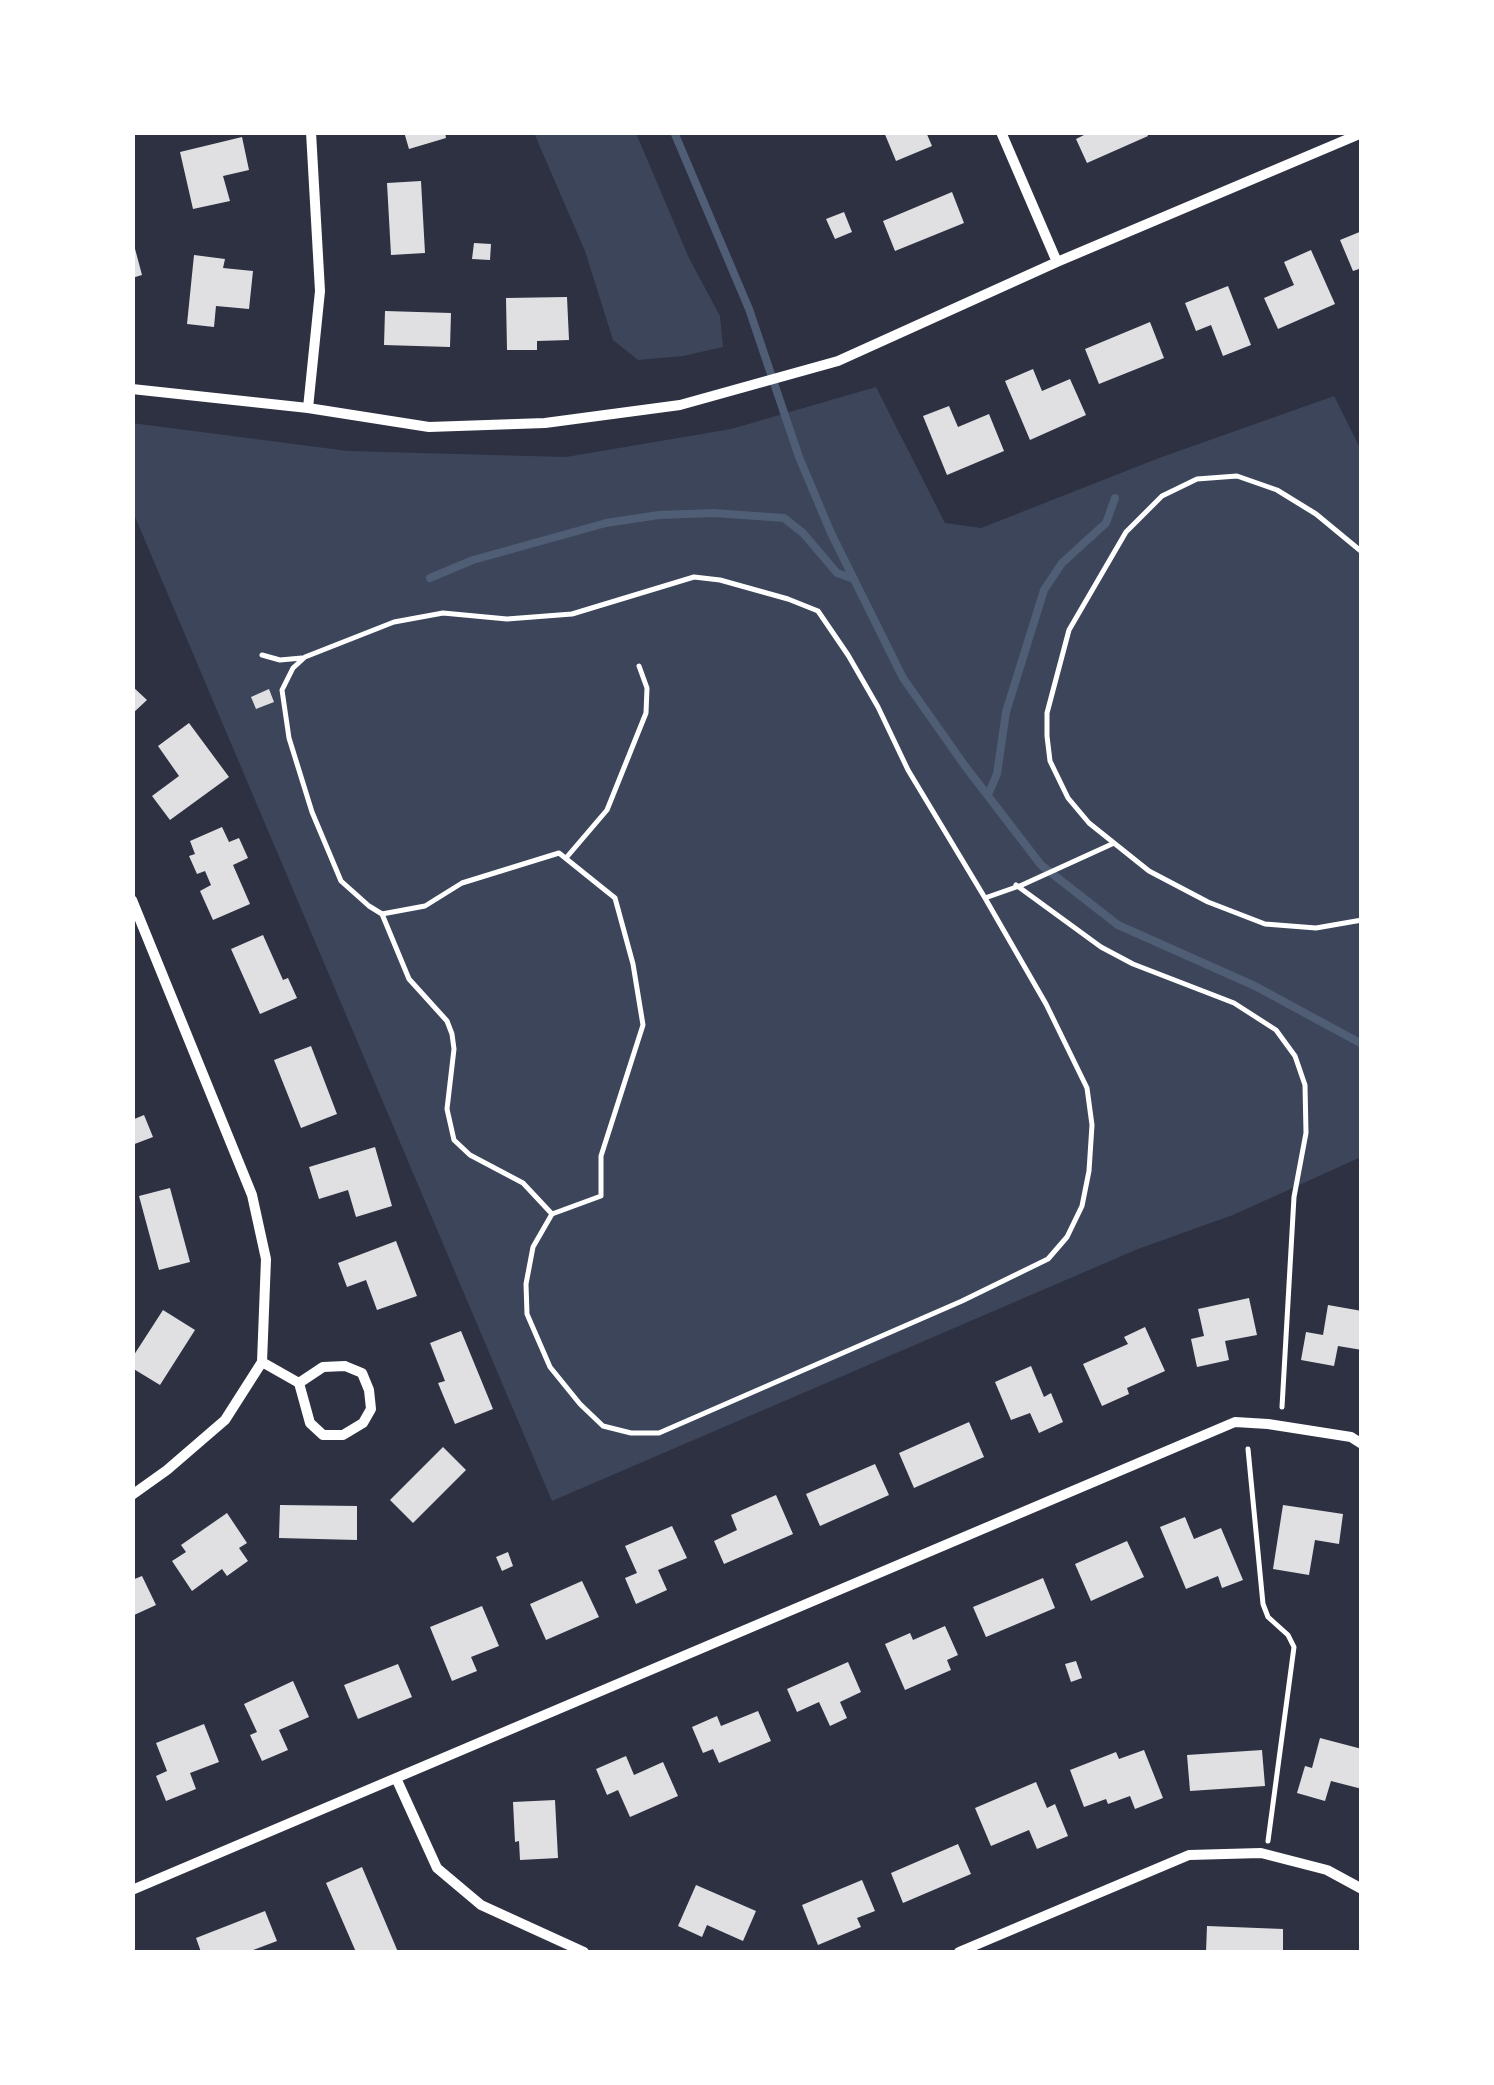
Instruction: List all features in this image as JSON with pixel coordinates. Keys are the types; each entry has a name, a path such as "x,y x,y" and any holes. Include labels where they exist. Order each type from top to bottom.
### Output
{"street":[{"path":"308,408 320,291 311,132"},
{"path":"1001,132 1057,262"},
{"path":"132,389 308,408 429,428 544,423 680,405 838,361 1057,262 1362,133"},
{"path":"132,900 252,1194 266,1260 262,1362 225,1420 132,1495"},
{"path":"262,1362 299,1383 310,1424 324,1434 343,1435 364,1423 371,1409 362,1373 345,1366 323,1367 299,1383"},
{"path":"132,1890 1235,1422 1351,1438 1362,1444"},
{"path":"396,1778 437,1868 481,1905 584,1952"},
{"path":"959,1952 974,1950 1189,1855 1266,1854 1327,1870 1362,1889"}],"path":[{"path":"1362,552 1316,514 1276,490 1237,476 1196,479 1162,496 1126,532 1069,630 1048,714 1050,762 1089,823 1112,844 1174,886 1265,924 1316,928 1362,920"},
{"path":"262,655 280,660 305,657 394,622 443,613 507,619 572,614 694,576 788,599 818,611 878,706 908,770 1046,1004 1088,1088 1092,1125 1090,1171 1074,1222 1048,1259 962,1302 659,1433 631,1433 603,1426 550,1367 537,1344 528,1314 526,1284 533,1247 552,1214 601,1196 601,1156 643,1025 633,964 615,898 558,853 462,883 425,906 382,914"},
{"path":"305,657 293,668 282,690 288,738 299,775 341,881 382,914 410,979 447,1021 454,1049 447,1109 454,1140 470,1156 523,1182 552,1214"},
{"path":"566,858 607,810 646,713 646,688 638,666"},
{"path":"984,898 1112,844"},
{"path":"1019,885 1101,947 1133,964 1234,1003 1276,1030 1296,1056 1305,1085 1306,1133 1294,1197 1282,1408"},
{"path":"1248,1449 1263,1604 1268,1617 1288,1634 1294,1647 1266,1854"}],"shaded area":[{"path":"534,133 636,133 689,258 720,316 723,347 638,360 613,340 585,251"},
{"path":"876,387 945,523 981,528 1159,458 1334,396 1362,452 1361,1157 1233,1215 1138,1249 552,1501 133,512 132,423 348,451 566,457 731,429"}],"building":[{"path":"404,132 445,132 446,138 409,149"},
{"path":"884,132 926,132 932,146 896,161"},
{"path":"1090,132 1146,132 1148,136 1087,163 1076,139"},
{"path":"242,137 249,170 223,176 230,201 193,209 180,152"},
{"path":"421,181 425,253 391,255 387,183"},
{"path":"952,192 964,223 895,251 883,221"},
{"path":"844,212 852,232 835,239 826,219"},
{"path":"1362,231 1362,268 1353,271 1340,240"},
{"path":"474,243 491,244 490,260 472,259"},
{"path":"132,246 142,275 132,278"},
{"path":"1311,250 1335,304 1278,329 1264,298 1294,285 1284,262"},
{"path":"194,255 225,259 223,268 253,271 249,309 216,306 214,327 187,324"},
{"path":"1228,286 1251,345 1223,356 1211,325 1196,331 1185,303"},
{"path":"567,297 569,340 537,341 537,350 507,350 506,298"},
{"path":"385,311 451,313 450,347 384,345"},
{"path":"1150,322 1164,358 1099,384 1085,349"},
{"path":"1033,369 1042,391 1070,379 1086,415 1030,440 1005,381"},
{"path":"949,406 958,427 989,414 1004,451 947,475 923,416"},
{"path":"132,686 147,700 132,714"},
{"path":"269,689 274,702 256,709 251,697"},
{"path":"189,723 229,777 170,820 152,796 179,776 158,746"},
{"path":"222,827 229,842 239,838 248,858 233,865 250,904 213,920 200,891 211,885 205,871 197,874 189,856 195,854 190,841"},
{"path":"263,935 283,980 288,978 297,998 260,1014 231,949"},
{"path":"311,1046 337,1114 301,1128 274,1060"},
{"path":"144,1115 153,1137 132,1145 132,1120"},
{"path":"375,1147 392,1206 356,1217 348,1190 319,1199 309,1167"},
{"path":"170,1188 190,1262 159,1270 139,1196"},
{"path":"396,1241 417,1296 377,1310 366,1280 347,1287 338,1263"},
{"path":"1249,1298 1257,1335 1225,1341 1229,1360 1197,1367 1191,1339 1204,1336 1198,1309"},
{"path":"1328,1305 1362,1311 1362,1350 1338,1346 1334,1366 1301,1360 1306,1332 1323,1335"},
{"path":"163,1310 195,1330 160,1385 132,1368 132,1358"},
{"path":"1145,1327 1165,1371 1127,1388 1129,1394 1102,1406 1083,1364 1128,1344 1124,1337"},
{"path":"461,1331 493,1409 455,1424 438,1383 445,1381 430,1343"},
{"path":"1031,1366 1044,1397 1051,1393 1063,1422 1039,1433 1030,1413 1011,1420 995,1382"},
{"path":"969,1422 984,1457 914,1488 899,1453"},
{"path":"443,1447 466,1470 413,1523 390,1500"},
{"path":"875,1464 889,1495 820,1526 806,1494"},
{"path":"776,1495 793,1534 724,1564 714,1541 737,1530 731,1515"},
{"path":"280,1505 357,1506 357,1540 279,1538"},
{"path":"1283,1505 1343,1514 1339,1544 1315,1540 1309,1575 1273,1569"},
{"path":"227,1513 247,1543 239,1548 248,1561 227,1576 222,1569 192,1591 172,1561 186,1552 181,1545"},
{"path":"1185,1517 1194,1539 1221,1528 1243,1580 1222,1588 1218,1576 1186,1589 1160,1527"},
{"path":"672,1526 687,1558 658,1570 667,1590 636,1604 625,1578 637,1573 625,1546"},
{"path":"1127,1541 1144,1577 1091,1601 1075,1564"},
{"path":"508,1552 513,1566 502,1571 496,1557"},
{"path":"142,1576 156,1605 132,1616 132,1580"},
{"path":"1043,1578 1055,1608 986,1637 973,1607"},
{"path":"582,1581 599,1617 546,1640 530,1604"},
{"path":"482,1606 499,1646 471,1657 477,1671 452,1681 430,1627"},
{"path":"945,1626 958,1655 947,1660 951,1670 905,1690 885,1644 910,1633 913,1640"},
{"path":"1076,1661 1082,1678 1071,1682 1065,1664"},
{"path":"848,1662 861,1692 840,1702 847,1718 830,1726 819,1702 797,1712 787,1689"},
{"path":"398,1664 412,1697 358,1719 344,1685"},
{"path":"293,1681 309,1717 279,1730 288,1750 262,1761 250,1735 257,1732 244,1704"},
{"path":"758,1711 771,1741 719,1763 713,1749 703,1753 692,1727 717,1716 721,1726"},
{"path":"204,1724 219,1762 190,1773 196,1789 166,1801 156,1776 167,1771 156,1743"},
{"path":"1320,1738 1362,1749 1362,1789 1331,1781 1325,1801 1297,1793 1305,1766 1312,1768"},
{"path":"1144,1750 1163,1798 1135,1809 1130,1796 1084,1807 1070,1770 1116,1752 1119,1759"},
{"path":"1262,1750 1265,1786 1190,1791 1187,1755"},
{"path":"626,1756 634,1775 663,1762 678,1796 630,1817 618,1790 607,1795 596,1769"},
{"path":"1036,1782 1047,1808 1055,1804 1068,1836 1037,1849 1029,1830 991,1846 975,1808"},
{"path":"555,1800 558,1858 520,1860 513,1802"},
{"path":"958,1844 971,1874 903,1903 891,1873"},
{"path":"362,1867 398,1952 356,1952 326,1883"},
{"path":"862,1880 875,1911 857,1918 861,1927 818,1945 802,1905"},
{"path":"696,1885 756,1911 743,1941 707,1925 702,1937 678,1926"},
{"path":"265,1911 277,1941 248,1952 201,1952 196,1938"},
{"path":"1207,1926 1283,1929 1283,1952 1206,1952"}],"waterway":[{"path":"674,132 749,309 799,457 831,533 903,678 965,766 1041,865 1118,925 1255,986 1362,1044"},
{"path":"988,795 997,774 1006,712 1044,590 1062,563 1106,523 1115,498"},
{"path":"430,578 473,560 606,523 659,515 714,513 784,518 803,533 837,573 854,579"}]}
